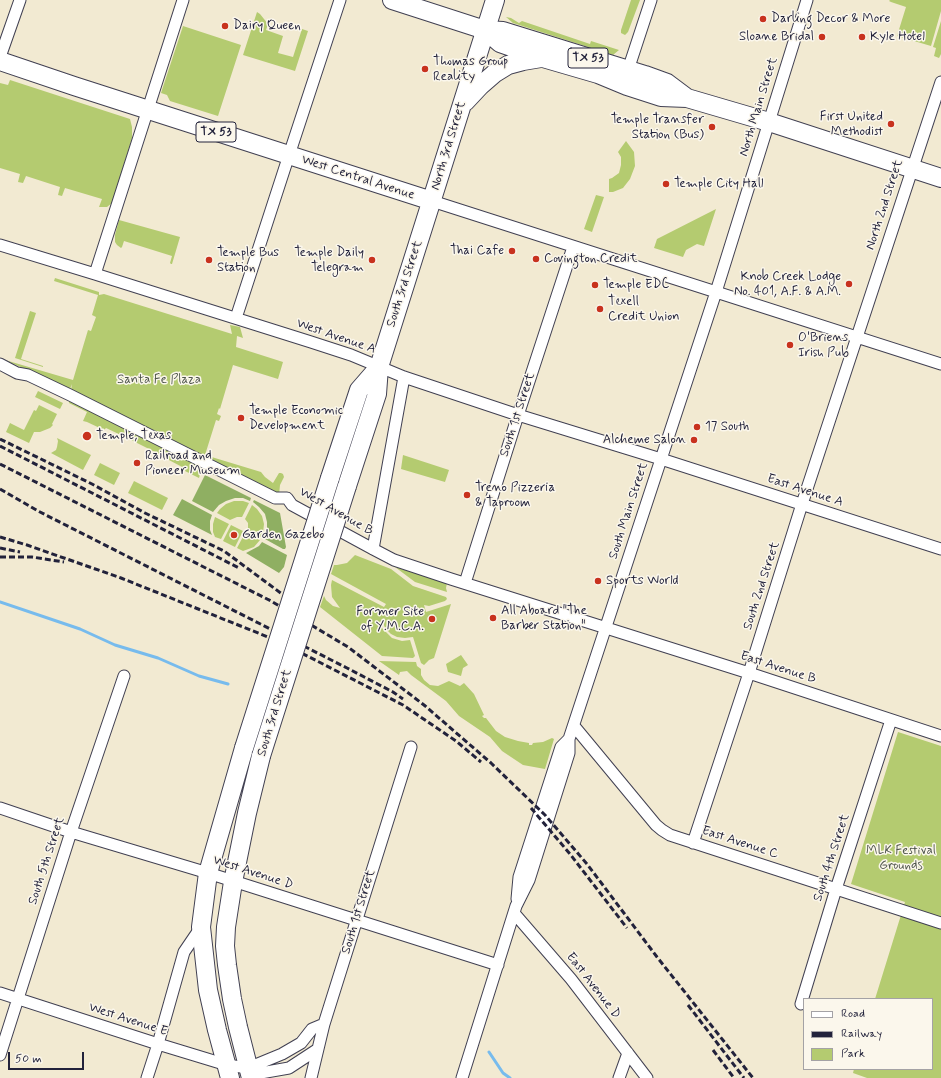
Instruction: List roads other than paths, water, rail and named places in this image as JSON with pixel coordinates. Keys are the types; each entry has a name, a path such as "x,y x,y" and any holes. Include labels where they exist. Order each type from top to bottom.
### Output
{"main road":[{"name":"TX 53","path":"392,0 485,30 503,31 628,70 667,83 687,98"},
{"name":"North 3rd Street","path":"432,201 495,0"},
{"name":"TX 53","path":"485,30 498,43 598,74 627,86 661,97 687,98 769,122 941,178"},
{"path":"462,105 480,86 495,73 508,65 543,58"},
{"name":"West Central Avenue","path":"0,61 147,110 432,201"},
{"name":"South 3rd Street","path":"250,1073 233,1006 225,946 226,927 247,813 261,756 377,394 379,367 432,201"},
{"name":"South 3rd Street","path":"229,1071 217,1030 208,990 205,966 201,927 208,873 244,748 359,390 379,367"}],"street":[{"path":"0,57 20,0"},
{"path":"95,274 183,0"},
{"path":"236,318 340,0"},
{"path":"628,70 651,0"},
{"name":"North Main Street","path":"716,292 807,0"},
{"name":"North 2nd Street","path":"857,338 911,169 941,82"},
{"name":"West Central Avenue","path":"432,201 941,364"},
{"name":"West Avenue A","path":"0,245 351,355 404,377 518,415 661,459"},
{"name":"South 1st Street","path":"465,583 573,247"},
{"name":"South Main Street","path":"462,1078 515,909 529,880 569,753 569,739 716,292"},
{"name":"South 2nd Street","path":"693,843 857,338"},
{"name":"West Avenue B","path":"0,364 17,373 28,375 70,395 275,498 287,498 292,505 394,560 606,628"},
{"path":"373,549 404,377"},
{"name":"East Avenue A","path":"661,459 941,549"},
{"name":"East Avenue B","path":"606,628 941,736"},
{"name":"South 5th Street","path":"0,1055 71,832 124,676"},
{"name":"South 4th Street","path":"801,1004 891,720"},
{"name":"East Avenue C","path":"574,726 656,825 670,835 941,923"},
{"name":"South 1st Street","path":"311,1078 324,1024 411,747"},
{"name":"West Avenue D","path":"0,808 71,832 208,873 498,965"},
{"name":"East Avenue D","path":"515,909 572,979 647,1078"},
{"name":"South 3rd Street","path":"147,1078 184,952 201,927"},
{"name":"West Avenue E","path":"0,993 158,1044 229,1071 261,1073 289,1068 318,1049"},
{"path":"250,1073 301,1043 312,1029 324,1024"},
{"path":"620,1078 628,1053"}],"waterway":[{"path":"0,602 80,629 115,645 158,658 199,676 228,684"},
{"path":"489,1052 503,1073 510,1078"}],"railway":[{"path":"0,439 92,484 145,513 224,551 282,594"},
{"path":"0,446 239,568"},
{"path":"0,464 271,601 348,647 424,705 491,763 545,815 587,864 657,957 753,1078"},
{"path":"0,489 38,511 347,668 393,692 403,699"},
{"path":"0,537 121,578 278,641 403,705 456,741 481,762"},
{"path":"0,548 20,552"},
{"path":"0,557 32,557 64,562"},
{"path":"531,808 570,854 627,928"},
{"path":"688,1005 744,1078"},
{"path":"713,1050 734,1078"}],"place":[{"name":"Darling Decor & More","path":"763,19"},
{"name":"Dairy Queen","path":"225,26"},
{"name":"Sloane Bridal","path":"822,37"},
{"name":"Kyle Hotel","path":"862,37"},
{"name":"Thomas Group Reality","path":"425,69"},
{"name":"First United Methodist","path":"891,124"},
{"name":"Temple Transfer Station (Bus)","path":"712,127"},
{"name":"Temple City Hall","path":"666,184"},
{"name":"Thai Cafe","path":"512,251"},
{"name":"Covington Credit","path":"536,259"},
{"name":"Temple Bus Station","path":"209,260"},
{"name":"Temple Daily Telegram","path":"372,260"},
{"name":"Knob Creek Lodge No. 401, A.F. & A.M.","path":"849,284"},
{"name":"Temple EDC","path":"595,285"},
{"name":"Texell Credit Union","path":"600,309"},
{"name":"O'Briens Irish Pub","path":"790,345"},
{"name":"Temple Economic Development","path":"241,418"},
{"name":"17 South","path":"697,427"},
{"name":"Temple, Texas","path":"87,436"},
{"name":"Alcheme Salon","path":"694,440"},
{"name":"Railroad and Pioneer Museum","path":"137,463"},
{"name":"Treno Pizzeria & Taproom","path":"467,495"},
{"name":"Garden Gazebo","path":"234,535"},
{"name":"Sports World","path":"598,581"},
{"name":"All Aboard \"The Barber Station\"","path":"493,618"},
{"name":"Former Site of Y.M.C.A.","path":"432,619"}],"park label":[{"name":"Santa Fe Plaza","path":"159,380"},
{"name":"MLK Festival Grounds","path":"901,858"}]}
